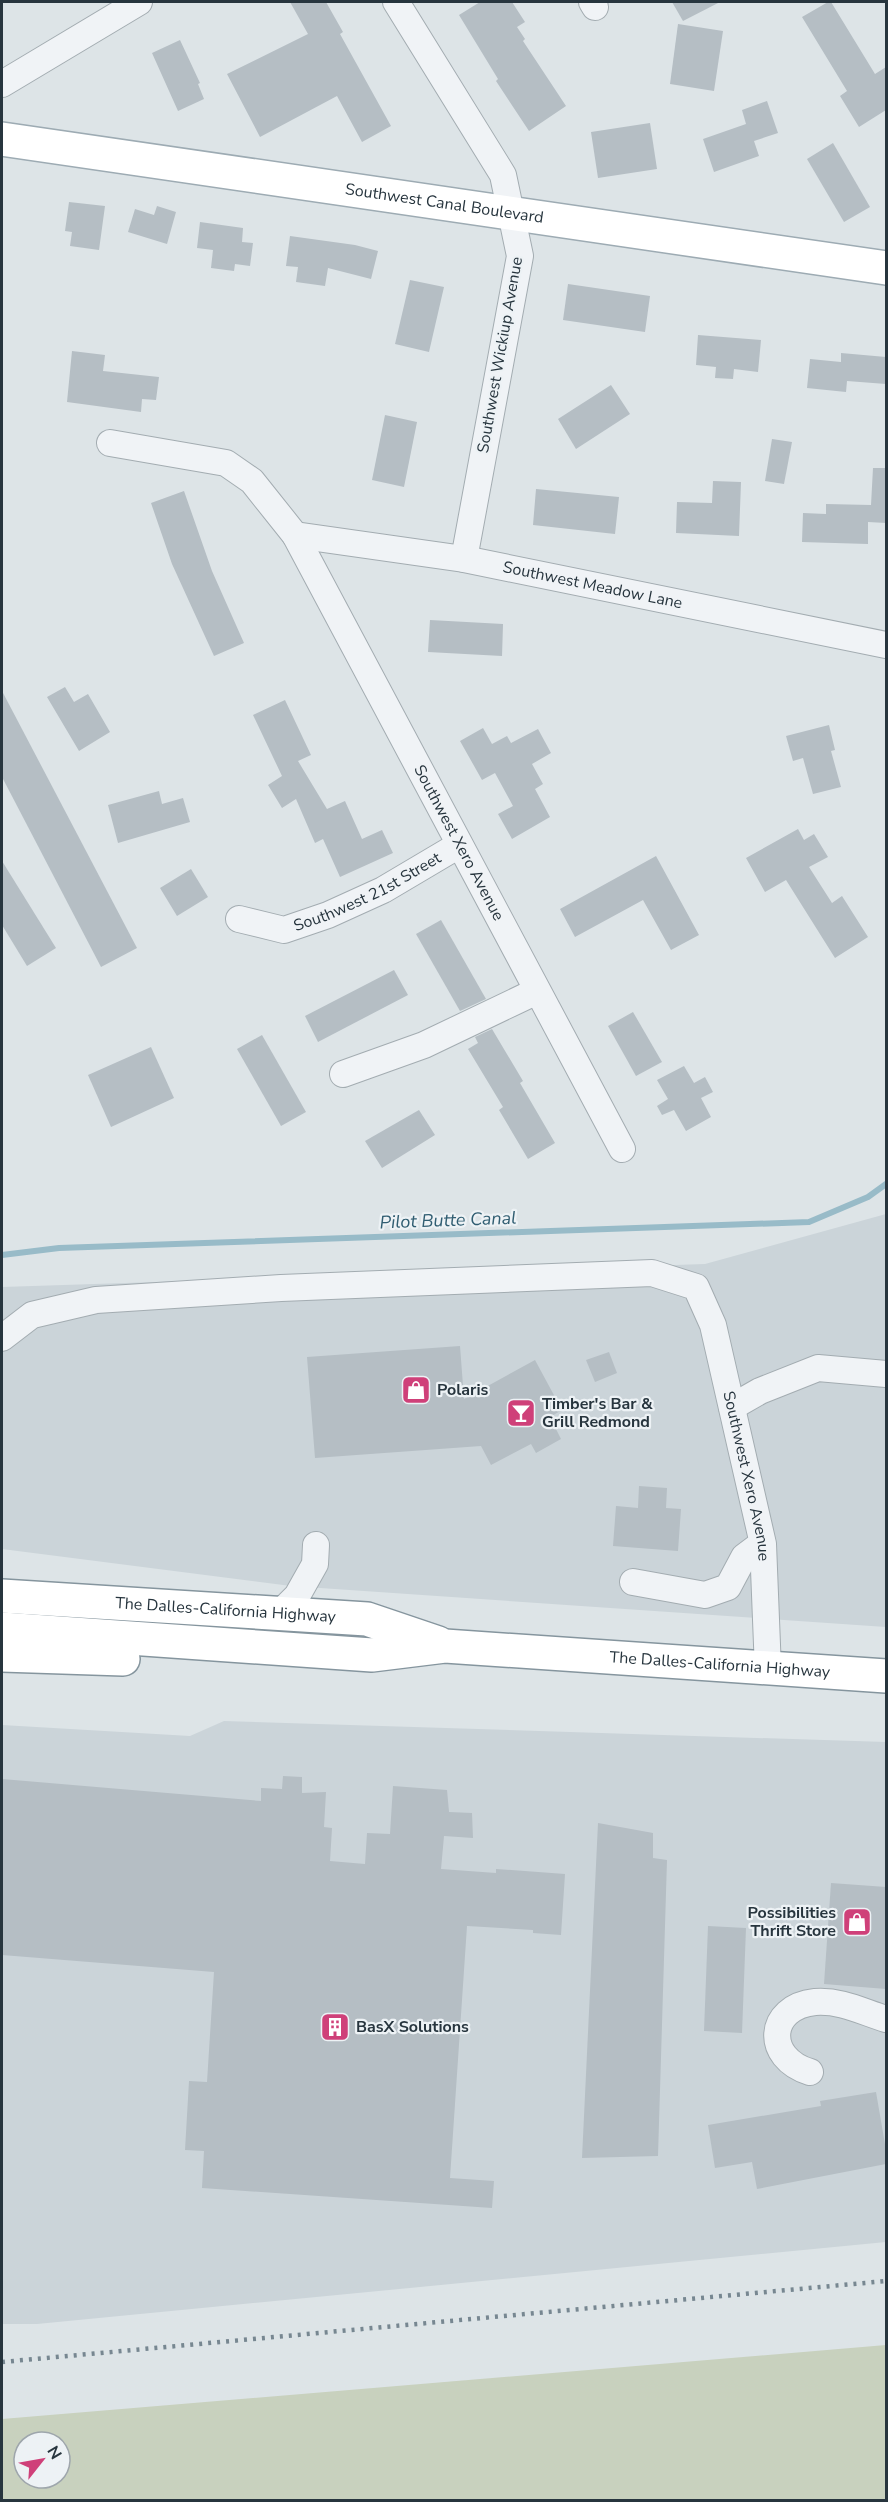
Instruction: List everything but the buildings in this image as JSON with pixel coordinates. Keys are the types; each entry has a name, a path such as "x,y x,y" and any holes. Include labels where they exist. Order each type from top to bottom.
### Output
{"main road":[{"name":"Southwest Canal Boulevard","path":"2,139 886,268"},
{"path":"2,1575 99,1603"},
{"name":"The Dalles-California Highway","path":"2,1596 367,1619 445,1646"},
{"name":"The Dalles-California Highway","path":"2,1629 372,1655 445,1646 886,1677"},
{"path":"2,1655 184,1662 285,1649"}],"street":[{"path":"2,84 139,2"},
{"name":"Southwest Wickiup Avenue","path":"396,2 503,175 520,256 464,559"},
{"name":"Southwest Xero Avenue","path":"110,443 226,463 252,481 295,535 622,1149"},
{"name":"Southwest Meadow Lane","path":"295,535 464,559 886,645"},
{"name":"Southwest 21st Street","path":"239,919 284,930 328,915 383,890 459,845"},
{"path":"343,1074 424,1045 537,991"},
{"name":"Southwest Xero Avenue","path":"2,1338 32,1315 96,1300 281,1288 652,1273 696,1287 714,1326 764,1552 768,1670"},
{"path":"732,1407 759,1391 818,1368 886,1374"},
{"path":"279,1614 297,1596 315,1564 316,1545"},
{"path":"633,1582 705,1595 728,1587 744,1557 756,1548 764,1552"},
{"path":"810,2072 787,2062 779,2049 776,2037 784,2015 797,2006 815,2002 837,2003 886,2019"}],"shaded area":[{"path":"886,1214 886,1627 291,1586 2,1549 2,1287 705,1264"},
{"path":"224,1721 886,1742 886,2242 37,2324 2,2324 2,1725 190,1736"}],"green space":[{"path":"886,2345 886,2500 2,2500 2,2419"}],"waterway":[{"name":"Pilot Butte Canal","path":"2,1255 59,1248 809,1222 868,1197 886,1184"}],"railway":[{"path":"2,2362 886,2281"}],"place":[{"name":"Polaris","path":"416,1390"},
{"name":"Timber's Bar & Grill Redmond","path":"521,1413"},
{"name":"Possibilities Thrift Store","path":"857,1922"},
{"name":"BasX Solutions","path":"335,2027"}]}
